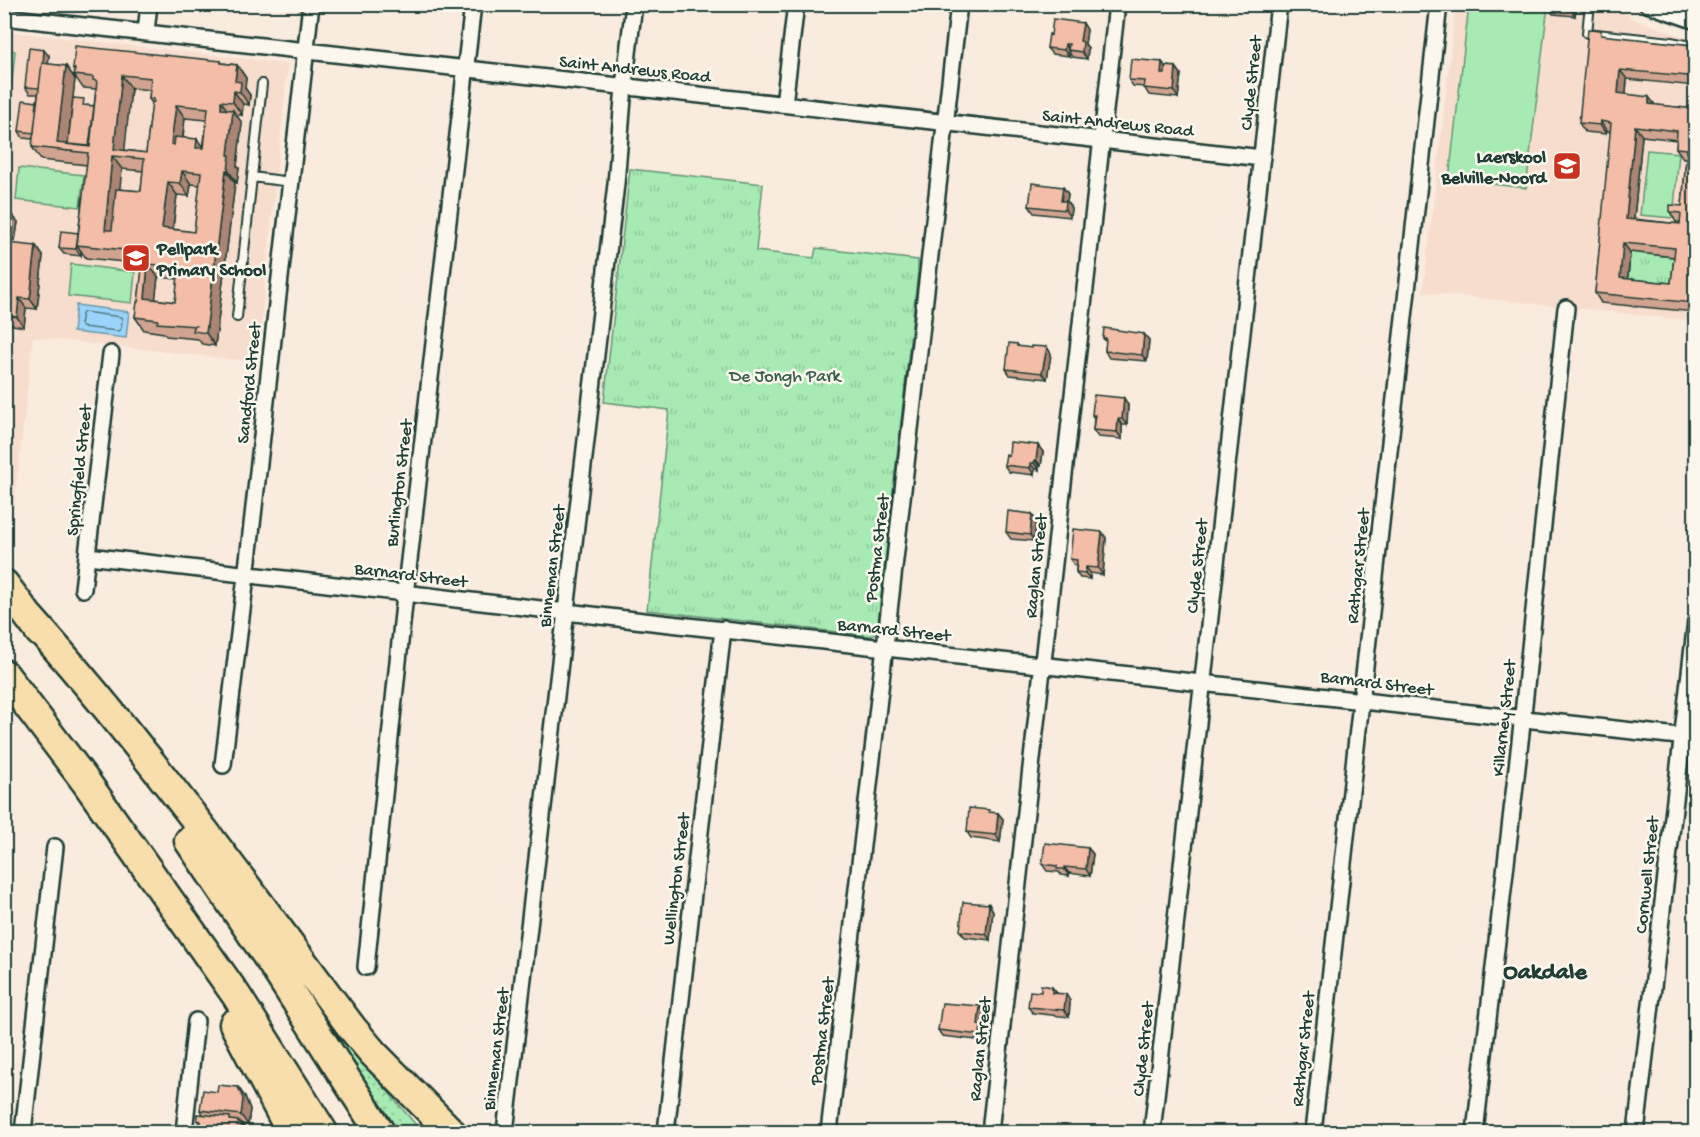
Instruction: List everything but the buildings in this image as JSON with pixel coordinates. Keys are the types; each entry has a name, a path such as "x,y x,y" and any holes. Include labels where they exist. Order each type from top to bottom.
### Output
{"highway":[{"path":"4,584 180,827 273,965 380,1132"},
{"path":"30,618 82,677 197,822 359,1036 451,1132"},
{"path":"4,674 86,782 236,995 323,1132"},
{"path":"86,782 131,866 232,1020 291,1132"}],"street":[{"path":"146,33 149,4"},
{"name":"Sandford Street","path":"223,765 311,4"},
{"name":"Burlington Street","path":"366,967 405,593 473,4"},
{"name":"Binneman Street","path":"505,1132 616,184 634,4"},
{"path":"784,104 796,4"},
{"name":"Postma Street","path":"829,1132 959,4"},
{"name":"Raglan Street","path":"990,1132 1117,4"},
{"name":"Clyde Street","path":"1152,1132 1279,4"},
{"name":"Rathgar Street","path":"1313,1132 1439,4"},
{"path":"1647,4 1695,21"},
{"name":"Saint Andrews Road","path":"4,17 1262,158"},
{"name":"Killarney Street","path":"1475,1132 1566,308"},
{"name":"Springfield Street","path":"83,589 111,354"},
{"name":"Barnard Street","path":"88,556 1688,738"},
{"name":"Cornwell Street","path":"1636,1132 1688,738 1695,621"},
{"name":"Wellington Street","path":"666,1132 723,629"},
{"path":"23,1132 55,847"},
{"path":"184,1132 196,1021"}],"lane":[{"path":"1590,4 1587,33 1671,42 1695,47"},
{"path":"237,317 262,84"},
{"path":"252,177 291,182"}],"shaded area":[{"name":"Laerskool Belville-Noord","path":"1456,5 1582,5 1582,8 1626,13 1631,18 1695,41 1695,321 1423,292"},
{"name":"Pellpark Primary School","path":"5,31 288,64 257,362 33,337 14,507 5,495"}],"green space":[{"path":"1469,5 1548,5 1526,188 1449,179"},
{"path":"5,49 15,51 9,114 5,114"},
{"path":"1647,150 1679,153 1673,218 1640,215"},
{"path":"19,168 84,175 80,207 16,200"},
{"name":"De Jongh Park","path":"630,169 763,184 756,251 814,258 816,248 918,260 877,632 872,636 647,610 669,410 604,402"},
{"path":"1630,252 1681,258 1678,293 1627,288"},
{"path":"71,264 135,272 132,303 68,296"},
{"path":"298,968 384,1087 422,1132 394,1132 293,969"}],"water":[{"path":"76,305 129,312 126,338 73,332"}],"place":[{"name":"Laerskool Belville-Noord","path":"1567,166"},
{"name":"Pellpark Primary School","path":"136,258"}],"district":[{"name":"Oakdale","path":"1545,970"}]}
